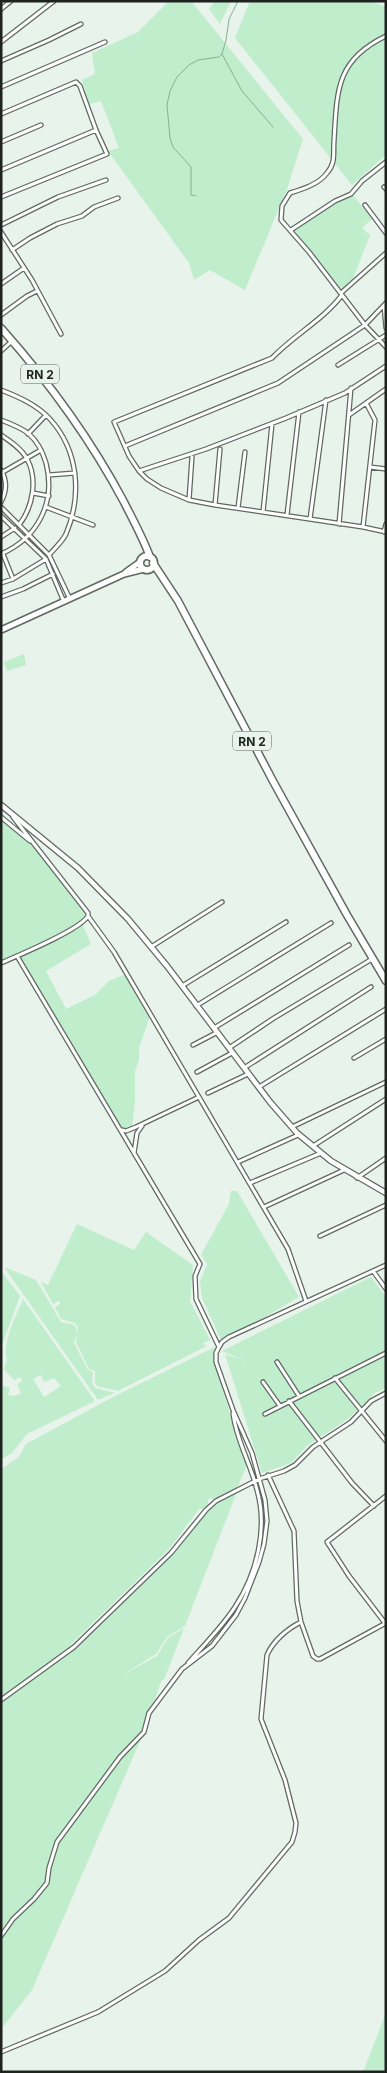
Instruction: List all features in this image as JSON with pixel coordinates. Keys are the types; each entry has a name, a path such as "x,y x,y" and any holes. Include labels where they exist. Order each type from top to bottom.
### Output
{"highway":[{"name":"RN 2","path":"1,328 71,414 109,476 140,533 147,563 164,576 274,784 346,915 386,981"}],"main road":[{"path":"1,630 70,600 147,563"}],"street":[{"path":"1,9 11,1"},
{"path":"1,42 54,1"},
{"path":"1,61 50,40 81,24"},
{"path":"386,36 362,49 354,56 347,68 338,92 333,164 327,175 304,188 290,192 282,206 282,220 365,325 386,347"},
{"path":"1,87 105,42"},
{"path":"1,114 76,82 80,86 107,154 1,197"},
{"path":"1,142 41,124"},
{"path":"1,170 96,130"},
{"path":"291,230 334,201 351,194 362,181 386,162"},
{"path":"1,225 58,197 106,180"},
{"path":"12,250 57,224 75,218 94,207 118,198"},
{"path":"365,205 386,233"},
{"path":"2,234 24,268 61,334"},
{"path":"386,253 342,294 332,309 287,343 272,358 114,422 139,471 161,488 189,500 310,520 363,526 385,532 386,524"},
{"path":"1,284 24,268"},
{"path":"1,315 37,291"},
{"path":"125,446 278,382 365,325 385,304"},
{"path":"385,304 386,328"},
{"path":"338,365 386,335"},
{"path":"1,350 13,341"},
{"path":"139,471 206,449 345,393 386,366"},
{"path":"338,524 351,388"},
{"path":"349,415 386,389"},
{"path":"1,390 24,400 46,415 58,429 65,442 75,473 76,499 66,534 49,555"},
{"path":"310,520 326,400"},
{"path":"363,526 375,420 366,403"},
{"path":"287,515 299,412"},
{"path":"28,434 46,415"},
{"path":"1,420 28,434 41,450 49,475 49,496 40,520 30,535 2,554 13,579"},
{"path":"263,512 272,424"},
{"path":"1,436 18,448 27,458 32,478 33,493 19,525"},
{"path":"215,505 220,449"},
{"path":"1,502 6,489 2,471 41,450"},
{"path":"238,508 245,452"},
{"path":"189,500 192,457"},
{"path":"370,467 386,469"},
{"path":"49,475 75,473"},
{"path":"33,493 49,496"},
{"path":"1,507 49,555 70,600"},
{"path":"46,507 70,518 93,525"},
{"path":"1,516 46,559 64,602"},
{"path":"1,537 15,528"},
{"path":"1,583 13,579 46,559"},
{"path":"1,597 53,574"},
{"path":"1,805 99,888 151,947 258,1088 292,1128 321,1154 344,1170 386,1193"},
{"path":"8,810 88,913 88,916 114,952 288,1249 306,1301"},
{"path":"1,817 36,846"},
{"path":"151,947 222,902"},
{"path":"1,963 82,923 88,916"},
{"path":"182,986 286,922"},
{"path":"196,1006 331,923"},
{"path":"193,1045 349,944"},
{"path":"17,956 200,1264 195,1276 196,1299 218,1347"},
{"path":"197,1072 230,1051 274,1018 372,958"},
{"path":"244,1068 372,986"},
{"path":"258,1088 386,1009"},
{"path":"354,1058 386,1039"},
{"path":"208,1093 248,1074"},
{"path":"292,1128 386,1082"},
{"path":"121,1130 126,1131 143,1124 199,1097"},
{"path":"312,1146 386,1099"},
{"path":"134,1153 137,1133 143,1124"},
{"path":"238,1162 299,1134"},
{"path":"250,1183 321,1154"},
{"path":"357,1178 386,1158"},
{"path":"264,1207 344,1170"},
{"path":"320,1236 386,1205"},
{"path":"182,1669 212,1646 236,1615 245,1598 264,1544 267,1521 265,1500 252,1453 233,1410 216,1362 218,1347 229,1338 386,1265"},
{"path":"373,1271 386,1289"},
{"path":"264,1414 386,1353"},
{"path":"276,1362 299,1396"},
{"path":"335,1378 386,1441"},
{"path":"263,1382 280,1406"},
{"path":"1,1700 74,1647 171,1553 206,1510 216,1501 259,1479 284,1471 295,1465 321,1442 351,1422 377,1397 386,1393"},
{"path":"289,1401 352,1483 374,1506"},
{"path":"1,1936 13,1919 34,1899 47,1883 49,1868 57,1842 120,1757 144,1732 149,1713 182,1669 235,1607 246,1586 258,1550 262,1525 262,1508 255,1481 234,1426 233,1410"},
{"path":"268,1475 294,1531 297,1601 301,1622 313,1656 317,1659 385,1623 349,1576 327,1542 386,1496"},
{"path":"1,2052 98,2012 165,1971 199,1940 229,1918 292,1842 296,1823 285,1780 261,1719 267,1655 271,1645 301,1622"}],"green space":[{"path":"169,1 191,1 303,139 287,189 245,290 210,270 194,280 189,263 108,151 119,148 101,101 89,104 82,80 95,74 92,53 138,32"},
{"path":"215,1 231,1 220,24 209,9"},
{"path":"250,1 370,1 386,7 386,155 352,185 235,38"},
{"path":"353,195 372,219 362,228 370,235 352,281 341,290 294,230 335,202"},
{"path":"24,654 26,665 7,671 4,662"},
{"path":"1,816 36,846 70,889 88,916 82,923 91,944 46,971 66,1009 95,995 109,981 126,974 150,1016 139,1048 139,1060 135,1071 132,1129 121,1130 17,956 51,938 1,961"},
{"path":"231,1191 237,1191 299,1297 222,1342 202,1298 200,1281 207,1264 201,1255 229,1204"},
{"path":"77,1224 134,1250 146,1232 193,1265 190,1301 210,1340 202,1344 207,1346 118,1391 97,1386 95,1383 95,1371 89,1369 76,1342 78,1327 75,1323 61,1319 55,1307 60,1304 59,1301 53,1304 41,1282 48,1285"},
{"path":"4,1267 36,1280 61,1322 75,1325 77,1333 74,1343 88,1370 93,1372 92,1383 95,1388 115,1393 98,1400"},
{"path":"1,1271 20,1296 1,1348"},
{"path":"371,1277 386,1297 386,1388 375,1393 349,1418 307,1446 291,1463 262,1473 225,1354 248,1362 222,1351"},
{"path":"23,1299 95,1401 27,1434 12,1453 1,1460 1,1385 10,1388 8,1395 15,1396 21,1393 17,1384 22,1381 20,1377 14,1380 4,1369 7,1360 6,1346 8,1338","holes":["41,1375 44,1382 54,1378 61,1386 44,1397 33,1379"]},
{"path":"215,1347 213,1356 247,1465 237,1488 212,1500 211,1498 208,1499 208,1504 203,1509 199,1509 169,1549 70,1645 77,1648 175,1553 201,1519 217,1504 236,1494 185,1626 167,1637 156,1654 119,1677 157,1656 168,1638 184,1628 164,1680 162,1679 144,1732 32,1990 1,2029 1,1469 19,1457 26,1444 113,1397"},
{"path":"386,2013 386,2072 363,2072"}],"waterway":[{"path":"196,196 191,195 191,167 173,147 170,138 167,105 170,91 177,77 189,65 198,60 219,57 222,54 229,19 238,1"},
{"path":"222,54 242,91 273,127"}]}
